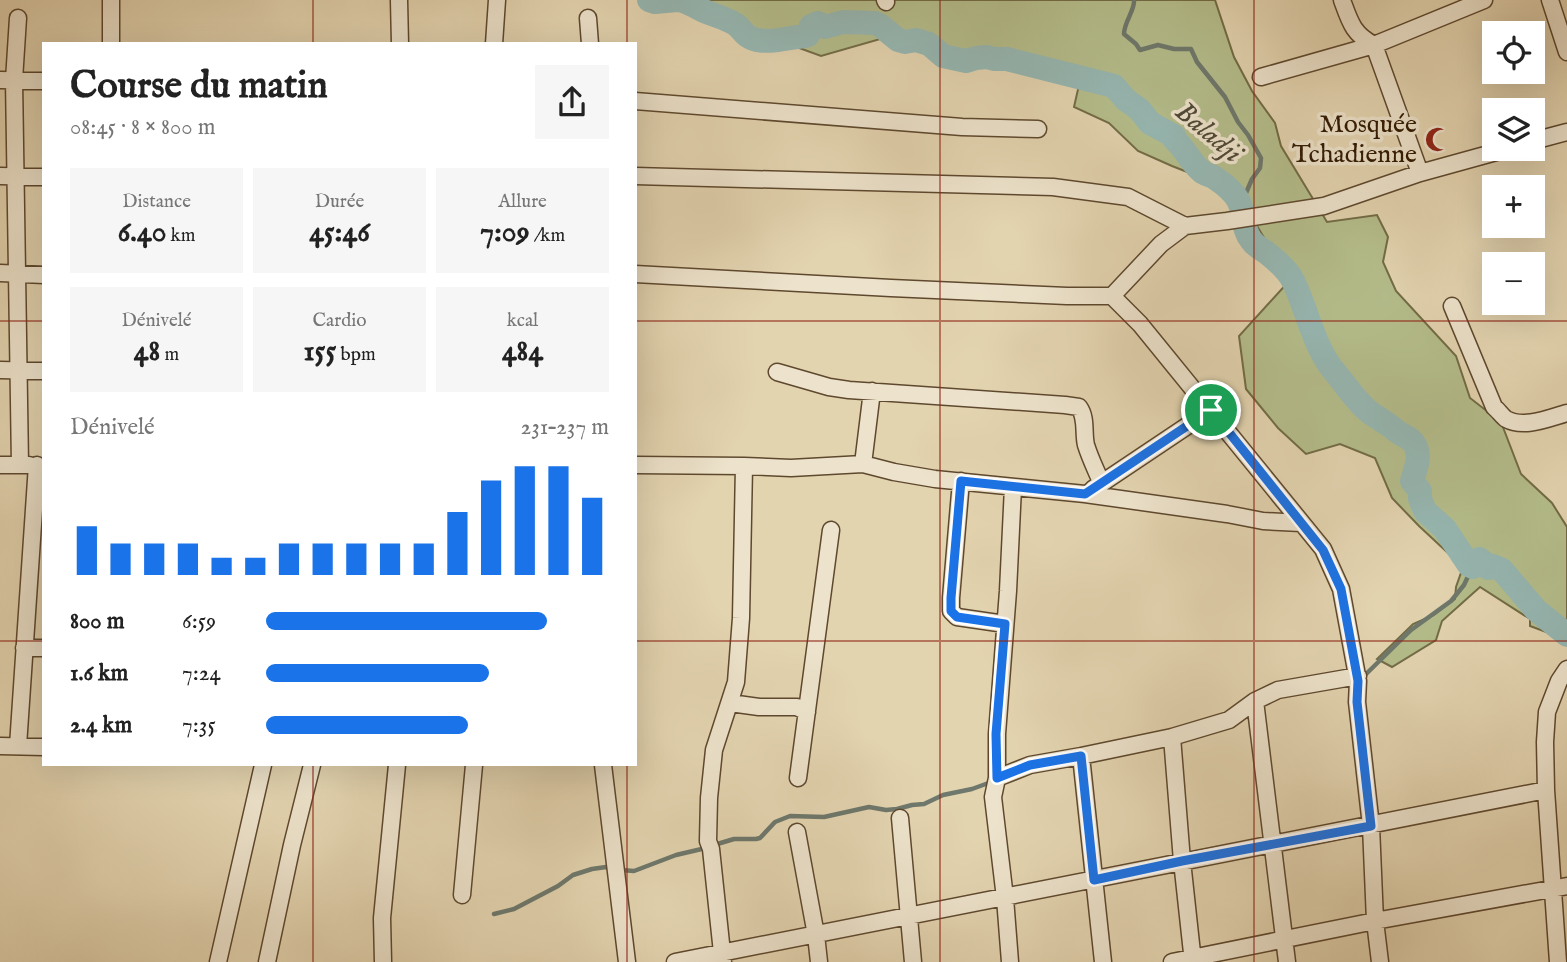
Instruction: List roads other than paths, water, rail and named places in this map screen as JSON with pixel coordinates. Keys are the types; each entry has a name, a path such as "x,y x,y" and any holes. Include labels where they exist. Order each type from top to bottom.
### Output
{"street":[{"path":"111,0 111,42"},
{"path":"399,0 400,42"},
{"path":"494,42 497,0"},
{"path":"1342,0 1355,32 1374,45 1420,173"},
{"path":"1261,77 1374,45 1484,0"},
{"path":"1550,0 1567,52"},
{"path":"18,18 7,80 8,177 17,274 18,370 34,465 37,553 24,648 18,746"},
{"path":"588,18 590,42"},
{"path":"7,80 42,81"},
{"path":"637,101 962,127 1038,129"},
{"path":"1545,137 1567,131"},
{"path":"1112,296 1161,244 1185,226 1324,206 1420,173 1482,156"},
{"path":"637,176 1053,187 1128,197 1185,226"},
{"path":"8,177 42,177"},
{"path":"0,273 42,275"},
{"path":"637,274 1112,296 1140,324 1323,550 1341,589 1358,678 1357,702 1371,826 1375,921 1380,962"},
{"path":"1452,306 1494,407 1506,419 1522,423 1567,413"},
{"path":"0,370 42,371"},
{"path":"777,372 830,387 1079,407 1084,414 1083,430 1087,448 1101,482"},
{"path":"863,464 872,391"},
{"path":"1085,494 1211,410"},
{"path":"637,466 791,468 863,464 894,472 1085,494 1263,521 1300,523"},
{"path":"0,465 34,465"},
{"path":"723,957 709,845 709,798 714,750 736,682 741,618 744,466"},
{"path":"961,481 951,611 957,617 1005,624"},
{"path":"1010,962 993,797 997,778 996,734 1013,487"},
{"path":"798,778 831,530"},
{"path":"24,648 42,648"},
{"path":"1558,962 1560,887 1546,790 1545,742 1548,712 1559,681 1567,669"},
{"path":"997,778 1030,765 1172,737 1228,720 1255,701 1278,690 1358,678"},
{"path":"1255,701 1287,962"},
{"path":"730,703 759,707 797,707 807,712"},
{"path":"1172,737 1193,960"},
{"path":"0,746 42,747"},
{"path":"1081,756 1103,962"},
{"path":"218,962 262,766"},
{"path":"267,962 312,766"},
{"path":"383,962 382,918 397,766"},
{"path":"462,895 474,766"},
{"path":"603,766 627,962"},
{"path":"675,962 723,957 816,935 1546,790"},
{"path":"900,818 913,962"},
{"path":"797,832 819,962"},
{"path":"1172,962 1560,887"}],"waterway":[{"name":"Baladji","path":"649,0 677,0"},
{"name":"Baladji","path":"680,0 731,22 748,37 757,40 771,41 806,36 811,26 818,23 825,27 843,22 875,23 898,40 916,40 929,44 943,56 966,61 987,57 1007,59 1114,86 1150,123 1174,136 1201,171 1222,183 1236,197 1251,240 1293,280 1316,341 1327,362 1363,407 1415,445 1418,458 1412,481 1420,491 1425,511 1445,529 1469,565 1473,567 1479,559 1490,567 1488,568 1493,566 1502,570 1536,610 1567,635"},
{"path":"1134,0 1124,34 1140,50 1158,45 1191,49 1197,62 1225,97 1261,158 1260,168 1239,202"},
{"path":"1364,676 1411,630 1451,601 1479,559"},
{"path":"714,845 734,839 760,838 775,822 790,816 824,817 869,807 897,809 924,804 943,795 994,781"},
{"path":"621,870 634,871 676,855 706,848"},
{"path":"494,914 514,909 573,875 592,869 612,869"}],"place":[{"name":"Mosquée Tchadienne","path":"1437,139"}]}
